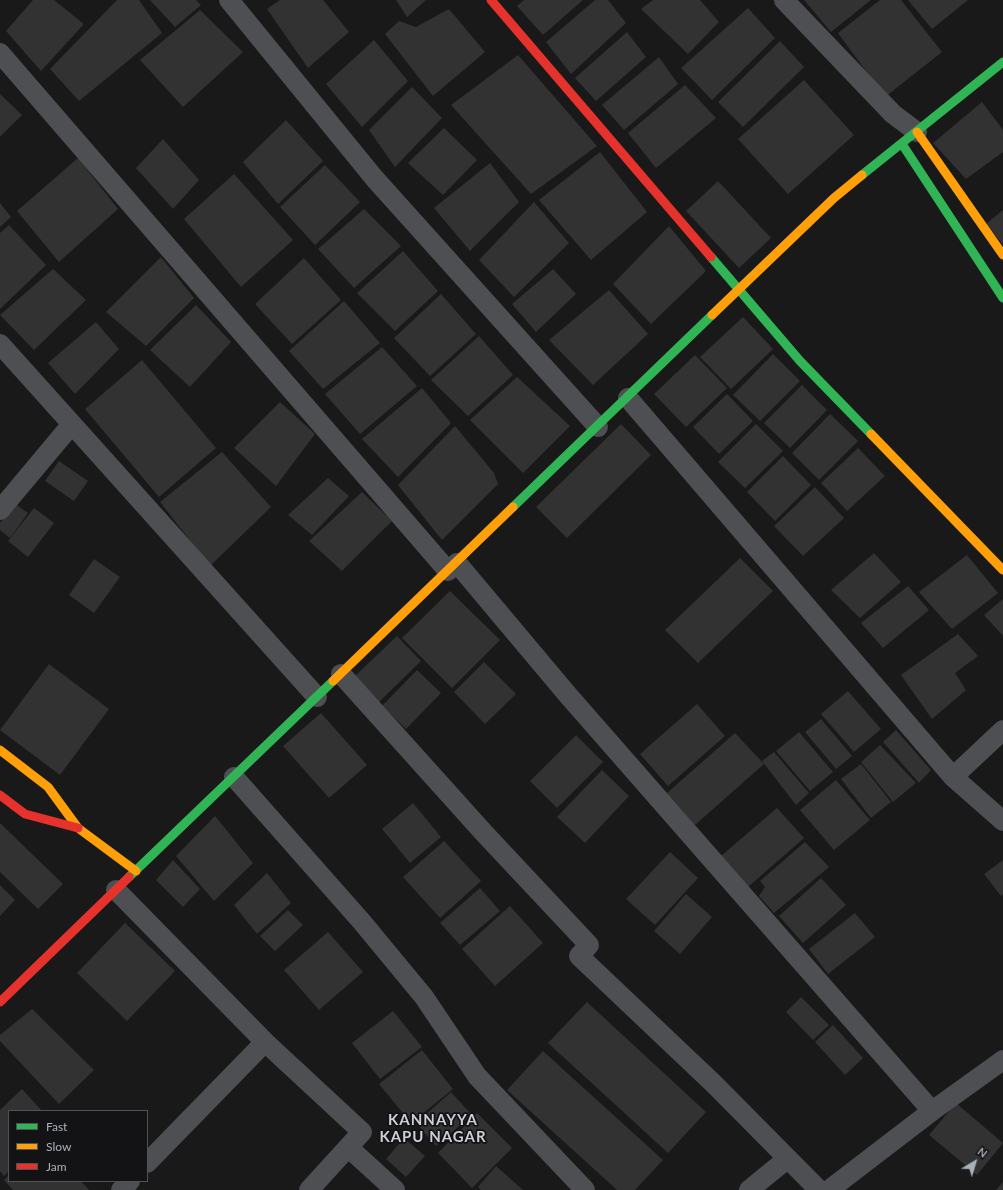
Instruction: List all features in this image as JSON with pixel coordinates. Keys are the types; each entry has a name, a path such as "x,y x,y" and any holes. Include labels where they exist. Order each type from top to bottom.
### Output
{"street":[{"path":"491,0 800,361 1003,570"},
{"path":"784,0 893,114 910,138 1003,255"},
{"path":"237,2 375,179 598,426"},
{"path":"0,53 453,567 567,694 932,1111"},
{"path":"0,1002 453,567 834,198 1003,62"},
{"path":"910,138 1003,298"},
{"path":"0,344 317,697"},
{"path":"628,398 953,777 1003,821"},
{"path":"0,510 72,424"},
{"path":"341,674 484,833 589,945 579,956 714,1084 819,1190"},
{"path":"953,777 1003,730"},
{"path":"0,750 48,787 78,828 136,871"},
{"path":"234,777 362,922 424,997 477,1076 585,1190"},
{"path":"0,795 25,814 78,828"},
{"path":"116,890 265,1042 362,1132 309,1190"},
{"path":"148,1162 265,1042"},
{"path":"829,1190 932,1111 1003,1060"},
{"path":"349,1148 395,1190"},
{"path":"749,1190 787,1159"},
{"path":"121,1190 129,1182"}],"building":[{"path":"33,0 54,0 84,24 41,71 6,31"},
{"path":"117,0 139,0 162,33 79,101 50,69"},
{"path":"150,0 196,0 201,5 175,27"},
{"path":"280,0 323,0 349,32 308,68 267,9"},
{"path":"396,0 426,0 407,17"},
{"path":"524,0 583,0 543,35 517,6"},
{"path":"595,0 608,0 626,23 571,74 546,42"},
{"path":"653,0 700,0 719,22 688,54 641,9"},
{"path":"804,0 871,0 831,32"},
{"path":"880,0 901,0 942,52 885,97 838,33"},
{"path":"908,0 968,0 932,29"},
{"path":"748,8 775,38 712,100 681,68"},
{"path":"449,9 485,52 433,96 385,34 399,21 416,27"},
{"path":"200,10 243,52 183,107 140,60"},
{"path":"627,32 646,57 596,101 575,78"},
{"path":"374,40 408,81 362,127 326,84"},
{"path":"780,41 804,67 743,127 718,102"},
{"path":"518,55 597,146 531,194 451,105"},
{"path":"659,57 678,84 624,130 602,105"},
{"path":"804,80 854,135 788,194 738,139"},
{"path":"685,85 716,118 656,168 628,133"},
{"path":"412,87 442,118 395,167 369,130"},
{"path":"0,94 22,115 0,137"},
{"path":"982,102 1003,130 1003,152 966,179 933,143"},
{"path":"286,120 323,161 278,204 243,162"},
{"path":"444,128 477,160 443,195 408,163"},
{"path":"163,139 199,180 173,209 136,168"},
{"path":"600,152 647,212 591,260 539,200"},
{"path":"78,158 118,209 59,262 17,211"},
{"path":"490,163 519,202 470,251 434,208"},
{"path":"325,165 360,202 315,245 280,207"},
{"path":"234,174 293,240 241,287 184,219"},
{"path":"718,181 771,238 739,268 686,211"},
{"path":"534,202 569,243 514,297 479,260"},
{"path":"0,203 11,217 0,227"},
{"path":"364,209 401,246 354,288 318,249"},
{"path":"1003,210 1003,245 986,224"},
{"path":"9,225 46,265 0,309 0,233"},
{"path":"669,226 706,271 651,324 613,284"},
{"path":"403,251 438,291 395,331 357,293"},
{"path":"161,257 194,298 146,346 106,312"},
{"path":"304,258 341,300 292,344 255,304"},
{"path":"53,269 86,300 34,350 0,315"},
{"path":"553,269 576,294 536,332 512,304"},
{"path":"609,290 648,334 593,385 549,340"},
{"path":"441,294 476,334 430,376 394,338"},
{"path":"344,301 380,343 323,389 289,351"},
{"path":"196,305 231,342 190,387 150,350"},
{"path":"743,317 773,349 731,389 700,357"},
{"path":"96,322 119,349 75,394 48,363"},
{"path":"479,336 513,375 468,416 431,380"},
{"path":"382,347 417,386 360,434 325,394"},
{"path":"773,354 800,381 760,421 733,395"},
{"path":"695,355 727,388 686,427 654,394"},
{"path":"142,360 216,448 159,497 85,409"},
{"path":"517,377 570,426 523,473 470,420"},
{"path":"802,385 827,410 790,448 764,423"},
{"path":"422,388 451,423 398,477 362,439"},
{"path":"727,394 753,421 719,454 693,427"},
{"path":"280,402 315,434 276,486 234,448"},
{"path":"830,414 858,441 819,480 792,453"},
{"path":"621,424 651,455 567,538 536,507"},
{"path":"756,424 783,451 745,488 718,462"},
{"path":"455,426 494,473 498,484 442,540 398,485"},
{"path":"858,448 885,476 847,511 821,483"},
{"path":"222,452 271,507 210,566 160,502"},
{"path":"783,456 811,485 775,521 747,492"},
{"path":"59,461 88,481 74,501 45,481"},
{"path":"328,478 349,496 312,535 288,515"},
{"path":"815,487 844,518 803,556 774,526"},
{"path":"362,492 392,521 342,571 309,541"},
{"path":"14,503 28,513 10,538 0,530 0,523"},
{"path":"34,508 54,523 28,557 8,541"},
{"path":"874,553 901,582 860,618 831,590"},
{"path":"967,555 998,593 952,629 919,592"},
{"path":"740,558 773,591 698,663 665,630"},
{"path":"94,559 120,577 94,613 69,595"},
{"path":"908,586 929,610 883,648 861,623"},
{"path":"450,591 500,640 452,688 402,638"},
{"path":"1003,599 1003,636 984,615"},
{"path":"958,634 978,656 955,673 966,690 932,719 901,675"},
{"path":"397,636 421,661 378,703 354,677"},
{"path":"484,662 516,694 485,724 454,692"},
{"path":"49,664 109,709 60,775 0,730"},
{"path":"417,670 441,693 406,729 382,706"},
{"path":"848,691 881,729 854,752 821,714"},
{"path":"697,704 725,736 668,786 640,754"},
{"path":"321,713 367,765 329,798 283,746"},
{"path":"821,719 852,756 836,769 805,732"},
{"path":"896,730 931,770 919,783 883,742"},
{"path":"799,732 833,772 810,791 776,751"},
{"path":"735,733 764,764 695,825 667,793"},
{"path":"576,735 603,762 557,808 530,781"},
{"path":"880,745 916,783 893,802 861,762"},
{"path":"774,752 809,793 796,805 762,761"},
{"path":"861,764 891,802 871,818 841,779"},
{"path":"602,770 629,796 585,843 557,817"},
{"path":"836,780 870,820 834,850 800,810"},
{"path":"413,803 441,837 410,863 382,829"},
{"path":"777,808 804,838 748,887 721,856"},
{"path":"215,816 253,863 214,901 176,856"},
{"path":"0,823 63,884 38,909 0,872"},
{"path":"444,841 481,881 440,918 403,877"},
{"path":"805,842 829,867 774,913 759,896 765,887 760,881"},
{"path":"670,852 698,878 655,925 626,899"},
{"path":"173,860 200,889 183,907 156,880"},
{"path":"1003,860 1003,894 1001,896 984,874"},
{"path":"267,873 291,903 257,934 234,905"},
{"path":"821,878 846,905 803,943 779,916"},
{"path":"0,885 15,900 0,916"},
{"path":"480,888 500,911 460,945 440,923"},
{"path":"686,894 712,917 680,954 654,931"},
{"path":"510,906 543,943 495,986 462,949"},
{"path":"288,910 303,925 275,951 260,936"},
{"path":"855,913 875,937 828,974 809,949"},
{"path":"125,923 175,971 127,1021 77,973"},
{"path":"328,932 363,972 319,1010 284,970"},
{"path":"801,997 829,1025 813,1040 786,1012"},
{"path":"587,1002 706,1112 668,1153 548,1043"},
{"path":"32,1009 94,1070 59,1104 0,1041 0,1035"},
{"path":"393,1011 422,1047 380,1079 352,1043"},
{"path":"833,1025 863,1058 845,1075 815,1042"},
{"path":"422,1050 453,1089 411,1123 379,1084"},
{"path":"543,1051 663,1160 635,1190 617,1190 507,1090"},
{"path":"22,1089 41,1110 8,1110 8,1172 4,1176 0,1171 0,1110"},
{"path":"451,1092 472,1115 436,1146 416,1123"},
{"path":"956,1103 1003,1143 977,1175 929,1135"},
{"path":"477,1113 512,1148 472,1188 438,1153"},
{"path":"404,1138 425,1156 406,1177 386,1159"},
{"path":"496,1166 523,1190 481,1190 478,1187"},
{"path":"8,1176 8,1182 82,1182 89,1190 13,1190 4,1180"},
{"path":"1003,1182 1003,1190 996,1190"}],"traffic: fast":[{"path":"862,175 1003,62"},
{"path":"902,144 1003,298"},
{"path":"711,257 800,361 871,434"},
{"path":"513,507 712,315"},
{"path":"129,877 333,681"}],"traffic: slow":[{"path":"917,132 1003,255"},
{"path":"712,315 834,198 862,175"},
{"path":"871,434 1003,570"},
{"path":"333,681 513,507"},
{"path":"0,750 48,787 78,828 136,871"}],"traffic: jam":[{"path":"491,0 711,257"},
{"path":"0,795 25,814 78,828"},
{"path":"0,1002 129,877"}],"district":[{"name":"KANNAYYA KAPU NAGAR","path":"433,1128"}]}
